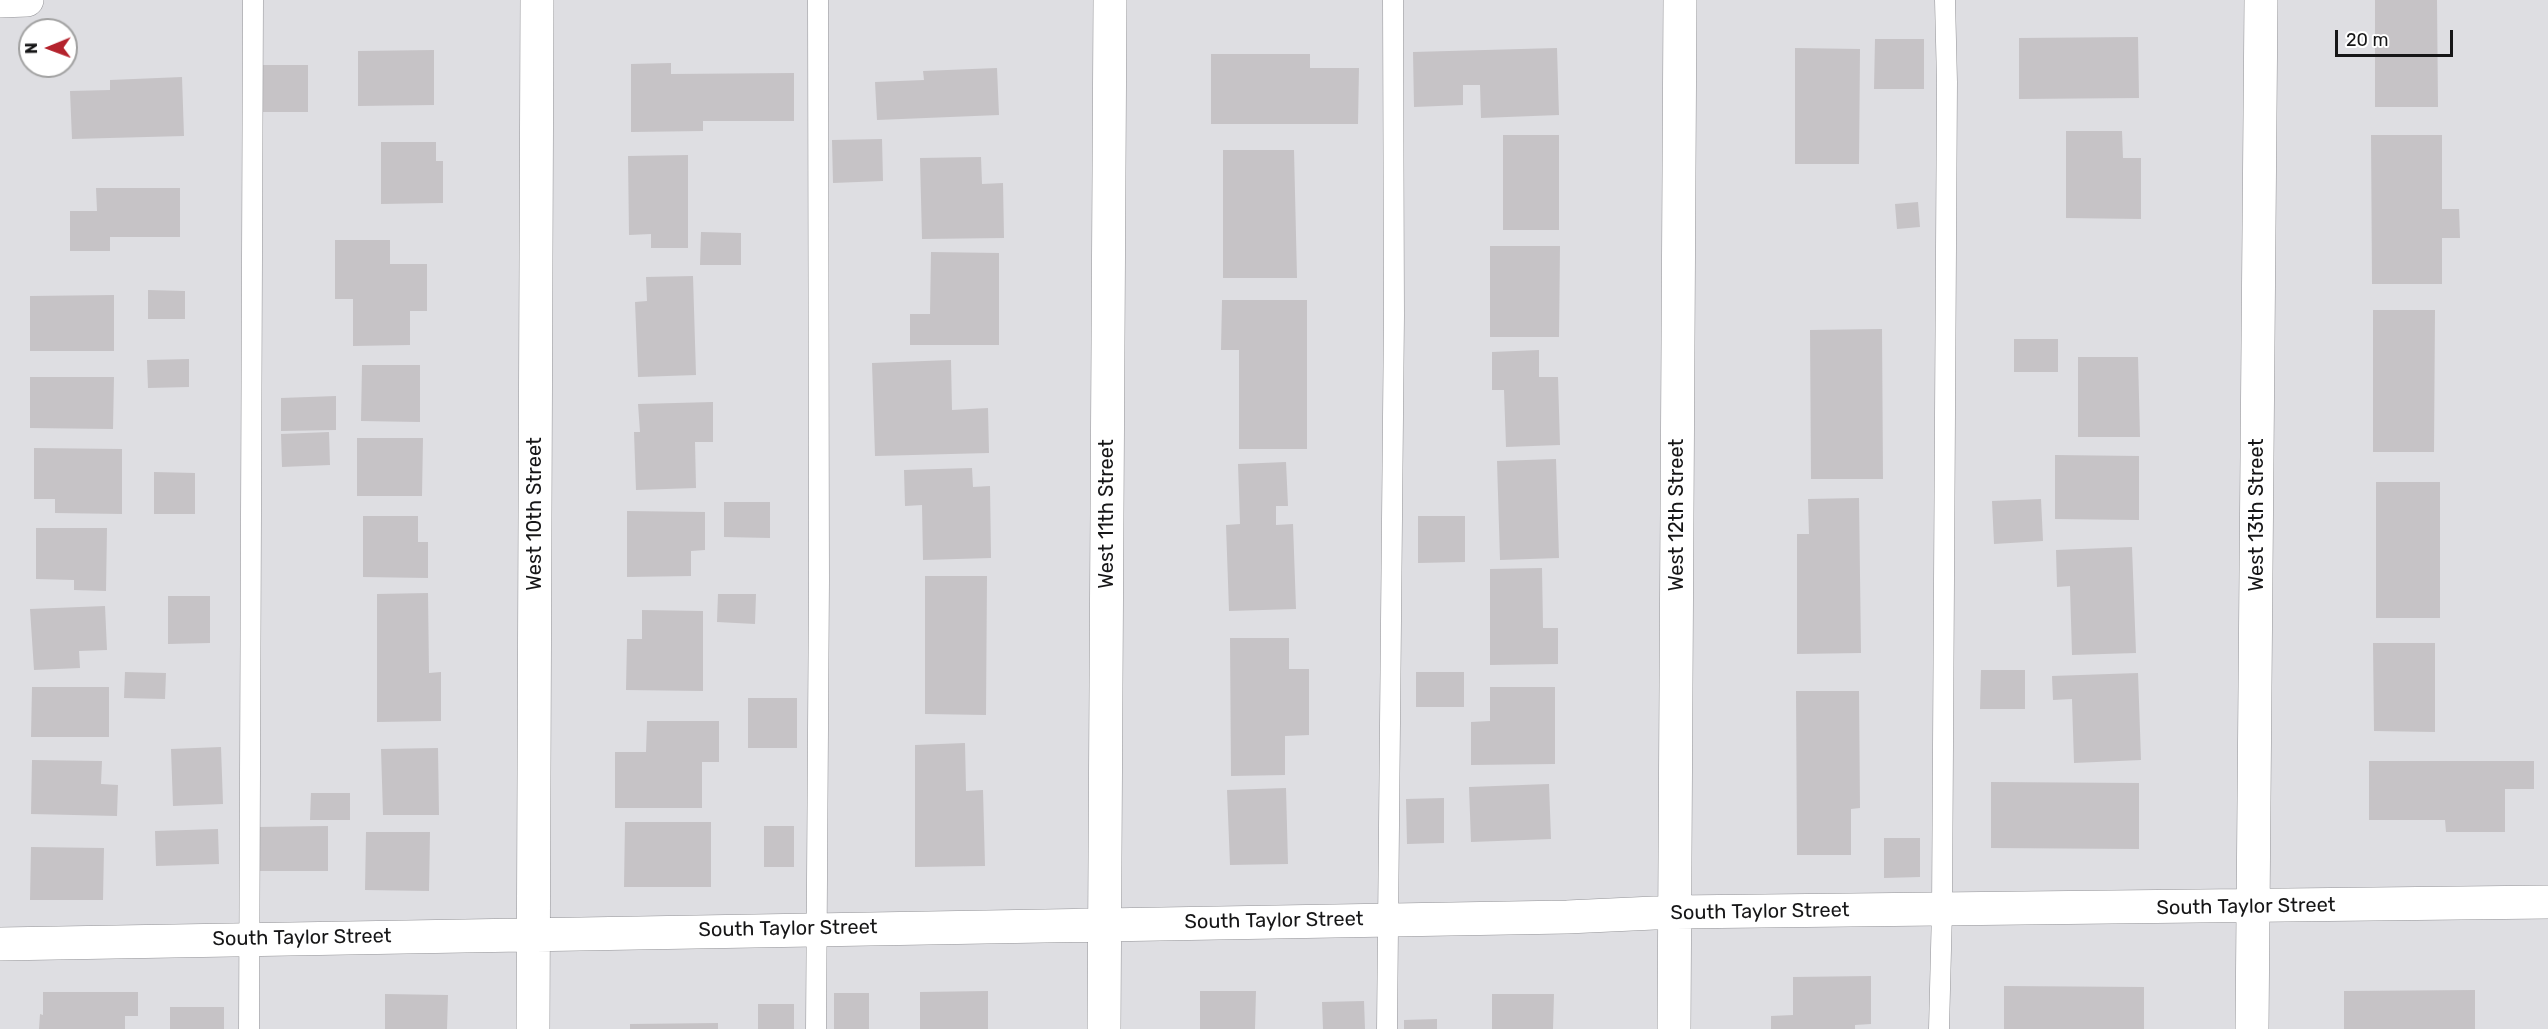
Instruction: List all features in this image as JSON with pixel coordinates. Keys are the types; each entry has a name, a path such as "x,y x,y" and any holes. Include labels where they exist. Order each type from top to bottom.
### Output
{"street":[{"path":"0,1 27,0"},
{"name":"West 10th Street","path":"533,1029 537,0"},
{"name":"West 11th Street","path":"1104,1029 1110,0"},
{"name":"West 12th Street","path":"1674,1029 1680,0"},
{"name":"West 13th Street","path":"2252,1029 2260,0"},
{"name":"South Taylor Street","path":"0,944 1388,920 1676,912 2548,902"}],"lane":[{"path":"249,1029 253,0"},
{"path":"816,1029 819,591 818,0"},
{"path":"1387,1029 1394,315 1393,0"},
{"path":"1939,1029 1942,910 1947,106 1945,0"}],"building":[{"path":"2375,0 2437,0 2438,107 2375,107"},
{"path":"2138,37 2139,98 2019,99 2019,38"},
{"path":"1875,39 1924,39 1924,89 1874,89"},
{"path":"1557,48 1559,115 1481,118 1480,85 1463,85 1463,105 1414,107 1413,52"},
{"path":"1795,48 1860,49 1859,164 1795,164"},
{"path":"434,50 434,105 358,106 358,51"},
{"path":"1211,54 1310,54 1310,68 1359,68 1358,124 1211,124"},
{"path":"671,63 671,74 794,73 794,121 703,121 703,131 631,132 631,64"},
{"path":"261,65 308,65 308,112 260,112"},
{"path":"997,68 999,115 877,120 875,82 924,80 923,71"},
{"path":"182,77 184,136 72,139 70,91 110,90 110,80"},
{"path":"2066,131 2122,131 2123,158 2141,158 2141,219 2066,218"},
{"path":"1503,135 1559,135 1559,230 1503,230"},
{"path":"2371,135 2442,135 2442,209 2459,209 2460,238 2442,238 2442,284 2372,284"},
{"path":"882,139 883,181 833,183 832,140"},
{"path":"381,142 436,142 436,161 443,161 443,203 381,204"},
{"path":"1223,150 1294,150 1297,278 1223,278"},
{"path":"688,155 688,248 651,248 651,234 629,235 628,156"},
{"path":"981,157 982,184 1003,183 1004,238 922,239 920,158"},
{"path":"96,188 180,188 180,237 110,237 110,251 70,251 70,211 97,211"},
{"path":"1918,202 1920,227 1897,229 1895,204"},
{"path":"701,232 741,233 741,265 700,265"},
{"path":"335,240 390,240 390,264 427,264 427,311 410,311 410,345 353,346 353,299 335,299"},
{"path":"1490,246 1560,246 1559,337 1490,337"},
{"path":"931,252 999,253 999,345 910,345 910,314 930,314"},
{"path":"693,276 696,375 638,377 635,302 647,301 646,277"},
{"path":"148,290 185,291 185,319 148,319"},
{"path":"114,295 114,351 30,351 30,296"},
{"path":"1222,300 1307,300 1307,449 1239,449 1239,350 1221,350"},
{"path":"2373,310 2435,310 2434,452 2373,452"},
{"path":"1882,329 1883,479 1811,479 1810,330"},
{"path":"2014,339 2058,339 2058,372 2014,372"},
{"path":"1539,350 1539,377 1558,377 1560,445 1506,447 1504,390 1492,390 1492,352"},
{"path":"2078,357 2138,357 2140,437 2078,437"},
{"path":"189,359 189,387 148,388 147,360"},
{"path":"951,360 952,410 988,408 989,453 875,456 872,363"},
{"path":"362,365 420,365 420,422 361,421"},
{"path":"30,377 114,377 113,429 30,428"},
{"path":"336,396 336,430 281,431 281,398"},
{"path":"713,402 713,442 695,442 696,488 636,490 634,432 640,432 638,404"},
{"path":"329,432 330,465 282,467 281,434"},
{"path":"357,438 423,438 422,496 357,496"},
{"path":"34,448 122,449 122,514 55,513 55,499 34,499"},
{"path":"2055,455 2139,456 2139,520 2055,519"},
{"path":"1556,459 1559,558 1500,560 1497,461"},
{"path":"1286,462 1288,506 1276,506 1276,525 1293,524 1296,609 1229,611 1226,525 1240,524 1238,464"},
{"path":"972,468 973,487 990,486 991,558 923,560 922,505 905,506 904,470"},
{"path":"154,472 195,473 195,514 154,514"},
{"path":"2376,482 2440,482 2440,618 2376,618"},
{"path":"1859,498 1861,653 1797,654 1797,534 1809,534 1808,499"},
{"path":"2041,499 2043,541 1994,544 1992,501"},
{"path":"724,502 770,502 770,538 724,537"},
{"path":"627,511 705,512 705,550 691,551 691,576 627,577"},
{"path":"363,516 418,516 418,542 428,542 428,578 363,577"},
{"path":"1418,516 1465,516 1465,562 1418,563"},
{"path":"36,528 107,528 106,591 74,590 74,580 36,579"},
{"path":"2132,547 2136,653 2072,655 2070,586 2057,587 2056,550"},
{"path":"1542,568 1543,628 1558,628 1558,664 1490,665 1490,569"},
{"path":"925,576 987,576 986,715 925,714"},
{"path":"428,593 429,673 441,672 441,721 377,722 377,594"},
{"path":"718,594 756,594 755,624 717,622"},
{"path":"168,596 210,596 210,643 168,644"},
{"path":"105,606 107,650 79,651 80,668 34,670 30,609"},
{"path":"642,610 703,611 703,691 626,690 627,639 642,639"},
{"path":"1230,638 1289,638 1289,669 1309,669 1309,735 1285,736 1285,775 1231,776"},
{"path":"2373,643 2435,643 2435,732 2374,731"},
{"path":"1981,670 2025,670 2025,709 1980,709"},
{"path":"125,672 166,673 165,699 124,698"},
{"path":"1416,672 1464,672 1464,707 1416,707"},
{"path":"2138,673 2141,760 2074,763 2072,699 2053,700 2052,676"},
{"path":"32,687 109,687 109,737 31,737"},
{"path":"1490,687 1555,687 1555,764 1471,765 1471,722 1490,721"},
{"path":"1796,691 1859,691 1860,808 1851,809 1851,855 1797,855"},
{"path":"748,698 797,698 797,748 748,748"},
{"path":"647,721 719,721 719,762 702,762 702,808 615,808 615,752 646,752"},
{"path":"965,743 966,791 983,790 985,866 915,867 915,745"},
{"path":"221,747 223,804 173,806 171,749"},
{"path":"438,748 439,815 383,815 381,749"},
{"path":"32,760 102,761 101,784 118,785 117,816 31,814"},
{"path":"2369,761 2534,761 2534,789 2505,789 2505,832 2446,832 2445,820 2369,820"},
{"path":"1991,782 2139,783 2139,849 1991,848"},
{"path":"1549,784 1551,839 1471,842 1469,787"},
{"path":"1286,788 1288,864 1230,865 1227,790"},
{"path":"311,793 350,793 350,820 310,820"},
{"path":"1444,798 1444,843 1407,844 1406,799"},
{"path":"625,822 711,822 711,887 624,887"},
{"path":"328,826 328,871 257,871 257,827"},
{"path":"764,826 794,826 794,867 764,867"},
{"path":"218,829 219,864 156,866 155,831"},
{"path":"366,832 430,832 429,891 365,890"},
{"path":"1884,838 1920,838 1920,877 1884,878"},
{"path":"31,847 104,848 103,900 30,900"},
{"path":"1871,976 1871,1024 1855,1025 1855,1029 1771,1029 1771,1016 1793,1015 1793,977"},
{"path":"2004,986 2144,987 2144,1029 2004,1029"},
{"path":"2475,990 2475,1029 2344,1029 2344,991"},
{"path":"988,991 988,1029 920,1029 920,992"},
{"path":"1200,991 1256,991 1255,1029 1200,1029"},
{"path":"43,992 138,992 138,1016 125,1016 125,1029 39,1029 40,1014 43,1015"},
{"path":"834,993 869,993 869,1029 834,1029"},
{"path":"385,994 448,995 447,1029 385,1029"},
{"path":"1492,994 1554,994 1553,1029 1492,1029"},
{"path":"1364,1001 1365,1029 1323,1029 1322,1002"},
{"path":"758,1004 794,1004 794,1029 758,1029"},
{"path":"170,1007 224,1007 224,1029 170,1029"},
{"path":"1437,1019 1437,1029 1404,1029 1404,1020"},
{"path":"718,1023 718,1029 630,1029 630,1024"}]}
